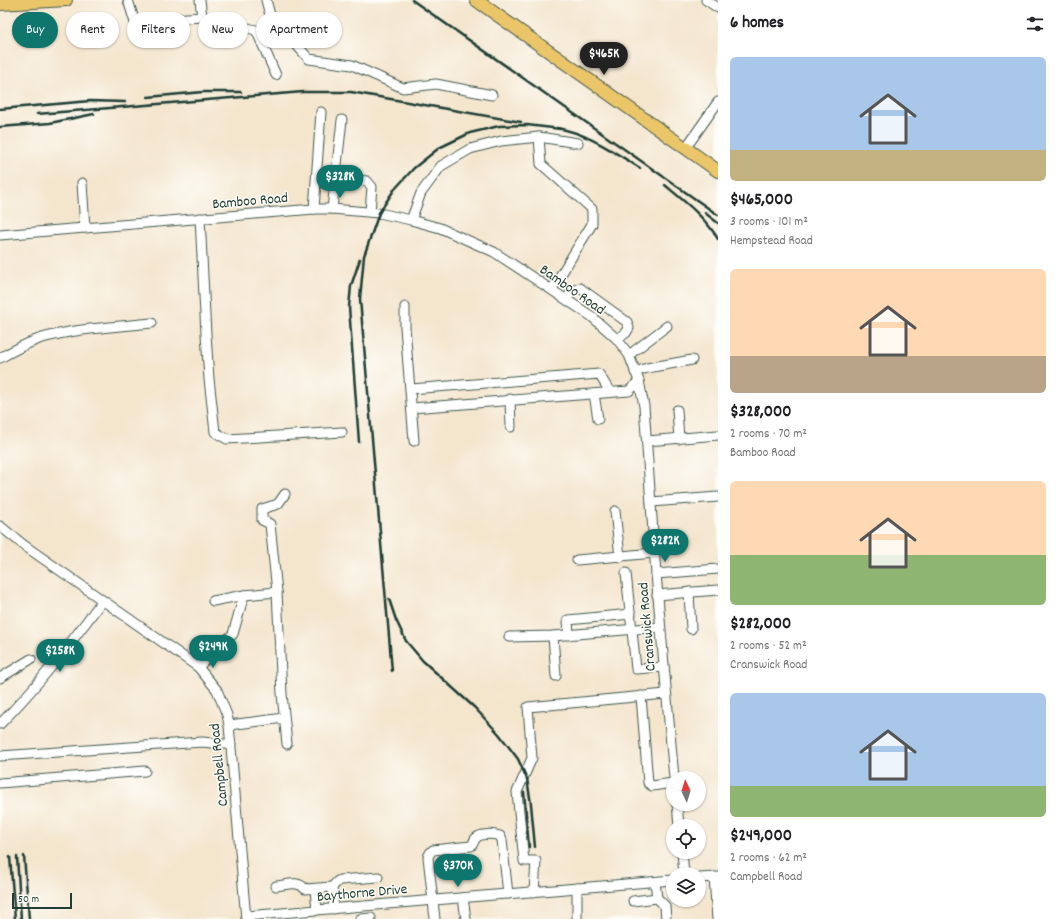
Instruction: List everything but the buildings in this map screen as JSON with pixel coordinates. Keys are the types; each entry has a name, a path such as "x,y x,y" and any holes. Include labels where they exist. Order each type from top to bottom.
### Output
{"main road":[{"path":"0,4 66,0"},
{"path":"476,0 489,4 685,149 718,171"}],"street":[{"path":"128,0 137,29 172,18 198,17"},
{"path":"200,0 201,12"},
{"path":"266,0 270,15 309,59 352,65 403,88 436,84 492,95"},
{"path":"706,0 718,8"},
{"path":"248,28 256,30 276,75"},
{"path":"685,149 718,102"},
{"path":"314,209 321,112"},
{"path":"332,209 342,120"},
{"path":"539,137 541,164 592,209 592,224 552,289"},
{"path":"412,220 421,193 441,166 470,149 501,142 539,137 578,143"},
{"path":"335,178 367,181 372,187 370,212"},
{"path":"82,183 85,228"},
{"name":"Bamboo Road","path":"0,235 314,209 370,212 412,220 440,228 494,252 591,316 617,339 629,355"},
{"path":"200,218 206,334 215,432 227,439 342,432"},
{"path":"566,299 574,290 580,288 627,322 630,328 626,333 617,339"},
{"path":"405,307 405,327 414,441"},
{"path":"0,358 38,340 63,333 152,323"},
{"path":"629,355 667,326"},
{"name":"Cranswick Road","path":"629,355 639,381 644,406 657,595 673,771"},
{"path":"635,372 647,368 692,360"},
{"path":"411,389 599,374 610,392"},
{"path":"412,408 510,399 629,391 639,381"},
{"path":"594,394 598,419"},
{"path":"510,399 511,427"},
{"path":"677,410 680,439"},
{"path":"647,441 718,436"},
{"path":"285,494 278,504 262,509 262,520 270,524 277,592 284,718 287,744"},
{"path":"651,502 718,497"},
{"path":"615,510 620,556"},
{"name":"Campbell Road","path":"0,526 24,546 198,667 217,690 227,715 229,725 246,918"},
{"path":"577,560 654,553"},
{"path":"656,574 718,569"},
{"path":"626,573 636,669 664,667"},
{"path":"657,595 718,590"},
{"path":"213,601 244,595 277,592"},
{"path":"689,592 691,629"},
{"path":"198,667 233,634 244,595"},
{"path":"0,724 30,694 102,601"},
{"path":"569,635 568,620 631,614"},
{"path":"509,637 569,635 660,627"},
{"path":"553,636 556,676"},
{"path":"0,678 31,659"},
{"path":"534,892 536,861 524,861 517,792 532,758 528,707 666,694"},
{"path":"641,696 648,783 652,786 666,784"},
{"path":"229,725 284,718"},
{"path":"0,756 202,742 230,744"},
{"path":"0,783 144,771"},
{"path":"435,919 428,857 430,852 433,850 471,846 479,836 495,834 500,836 502,840 508,894"},
{"path":"276,886 298,884 305,889 332,887 340,880 378,877"},
{"path":"706,878 716,877 717,919"},
{"name":"Baythorne Drive","path":"246,918 317,910 666,881"},
{"path":"655,882 657,898 665,906 666,919"},
{"path":"330,919 332,909 332,887"},
{"path":"315,888 317,910"},
{"path":"577,888 577,919"},
{"path":"464,898 466,919"},
{"path":"633,901 657,898"},
{"path":"360,919 371,918"}],"railway":[{"path":"412,0 718,215"},
{"path":"148,97 203,92 241,92"},
{"path":"37,114 303,92 351,92 521,122"},
{"path":"0,109 90,101 125,102"},
{"path":"0,127 50,123 94,114"},
{"path":"392,671 360,299 364,256 379,213 394,190 414,168 439,148 470,133 499,126 527,125 561,129"},
{"path":"557,128 568,130 590,139 640,168"},
{"path":"665,185 701,216 718,239"},
{"path":"705,213 718,223"},
{"path":"359,442 349,307 351,286 360,259"},
{"path":"389,599 396,620 406,641 423,661 475,708 499,734 518,759 527,779 535,847"},
{"path":"524,792 529,847"},
{"path":"24,856 29,919"},
{"path":"10,857 15,919"},
{"path":"17,857 21,919"}]}
